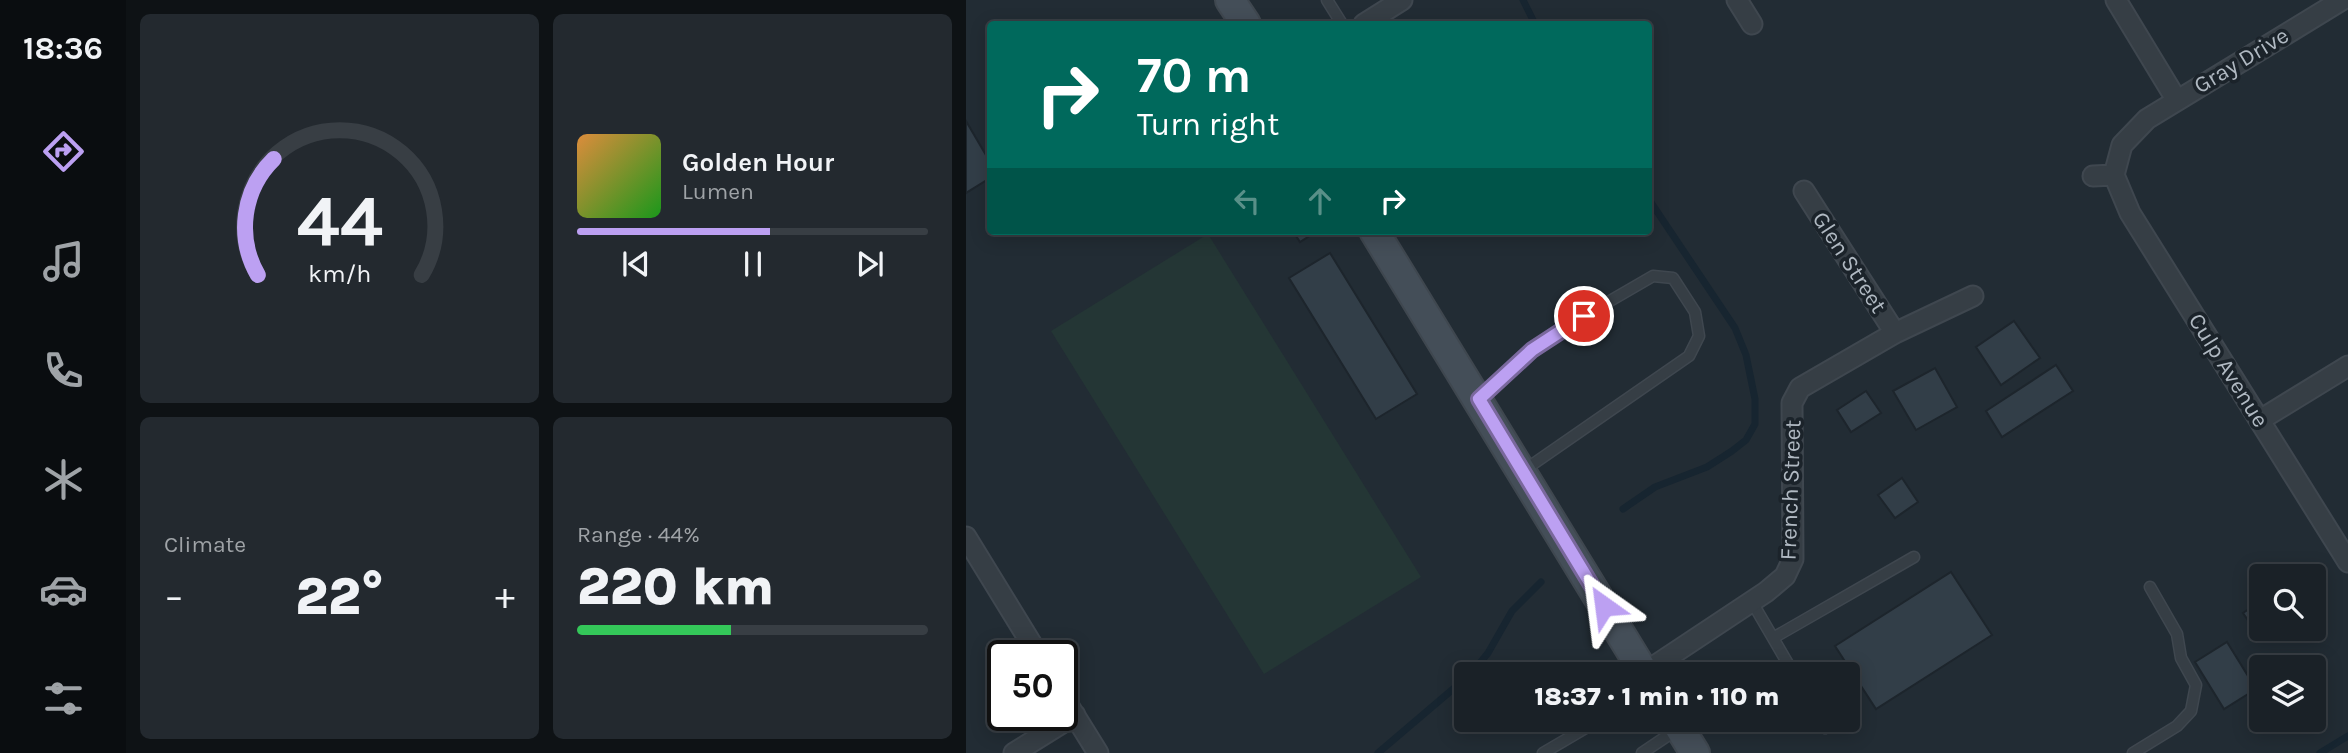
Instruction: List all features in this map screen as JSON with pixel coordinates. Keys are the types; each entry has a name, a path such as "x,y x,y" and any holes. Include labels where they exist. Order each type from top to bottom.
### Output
{"main road":[{"path":"1230,0 1243,21"},
{"path":"1376,235 1637,662"},
{"path":"1682,732 1695,753"}],"street":[{"path":"1369,21 1402,0"},
{"path":"1737,0 1752,24"},
{"path":"2093,176 2114,175 2122,145 2147,118 2176,99 2116,0"},
{"name":"Gray Drive","path":"2176,99 2342,0"},
{"name":"Culp Avenue","path":"2114,175 2130,213 2348,562"},
{"name":"Glen Street","path":"1804,191 1895,333"},
{"name":"French Street","path":"1660,662 1785,576 1793,559 1792,402 1800,388 1895,333 1973,296"},
{"path":"2260,419 2348,366"},
{"path":"966,537 1029,640"},
{"path":"1078,720 1098,753"},
{"path":"1014,753 1049,731"}],"lane":[{"path":"1327,0 1340,21"},
{"path":"1479,399 1532,350 1653,276 1674,278 1695,312 1699,336 1689,356 1522,471"},
{"path":"1773,638 1914,557"},
{"path":"2133,753 2177,726 2191,711 2196,685 2181,658 2177,634 2150,587"},
{"path":"1752,601 1787,662"},
{"path":"1543,753 1579,732"},
{"path":"1642,753 1667,732"}],"shaded area":[{"path":"1209,235 1421,577 1264,674 1051,331"}],"building":[{"path":"966,121 987,157 987,180 966,193"},
{"path":"1296,235 1311,235 1300,242"},
{"path":"1330,253 1417,394 1376,419 1289,278"},
{"path":"2014,321 2040,358 2001,385 1976,347"},
{"path":"2056,365 2073,391 2002,437 1986,411"},
{"path":"1935,368 1957,407 1916,430 1893,391"},
{"path":"1866,391 1881,413 1851,432 1837,410"},
{"path":"1902,478 1918,502 1895,518 1878,495"},
{"path":"1951,572 1992,635 1876,709 1860,684 1860,662 1845,662 1835,646"},
{"path":"2249,609 2249,622 2243,613"},
{"path":"2227,642 2249,678 2249,693 2224,709 2195,662"}],"waterway":[{"path":"1523,0 1534,21"},
{"path":"1623,509 1655,487 1707,467 1732,451 1746,440 1755,424 1755,399 1746,355 1735,328 1652,204"},
{"path":"1481,662 1512,611 1541,582"},
{"path":"1378,753 1454,688"},
{"path":"2320,753 2348,736"}],"route":[{"path":"1584,316 1532,350 1479,399 1604,606"}]}
